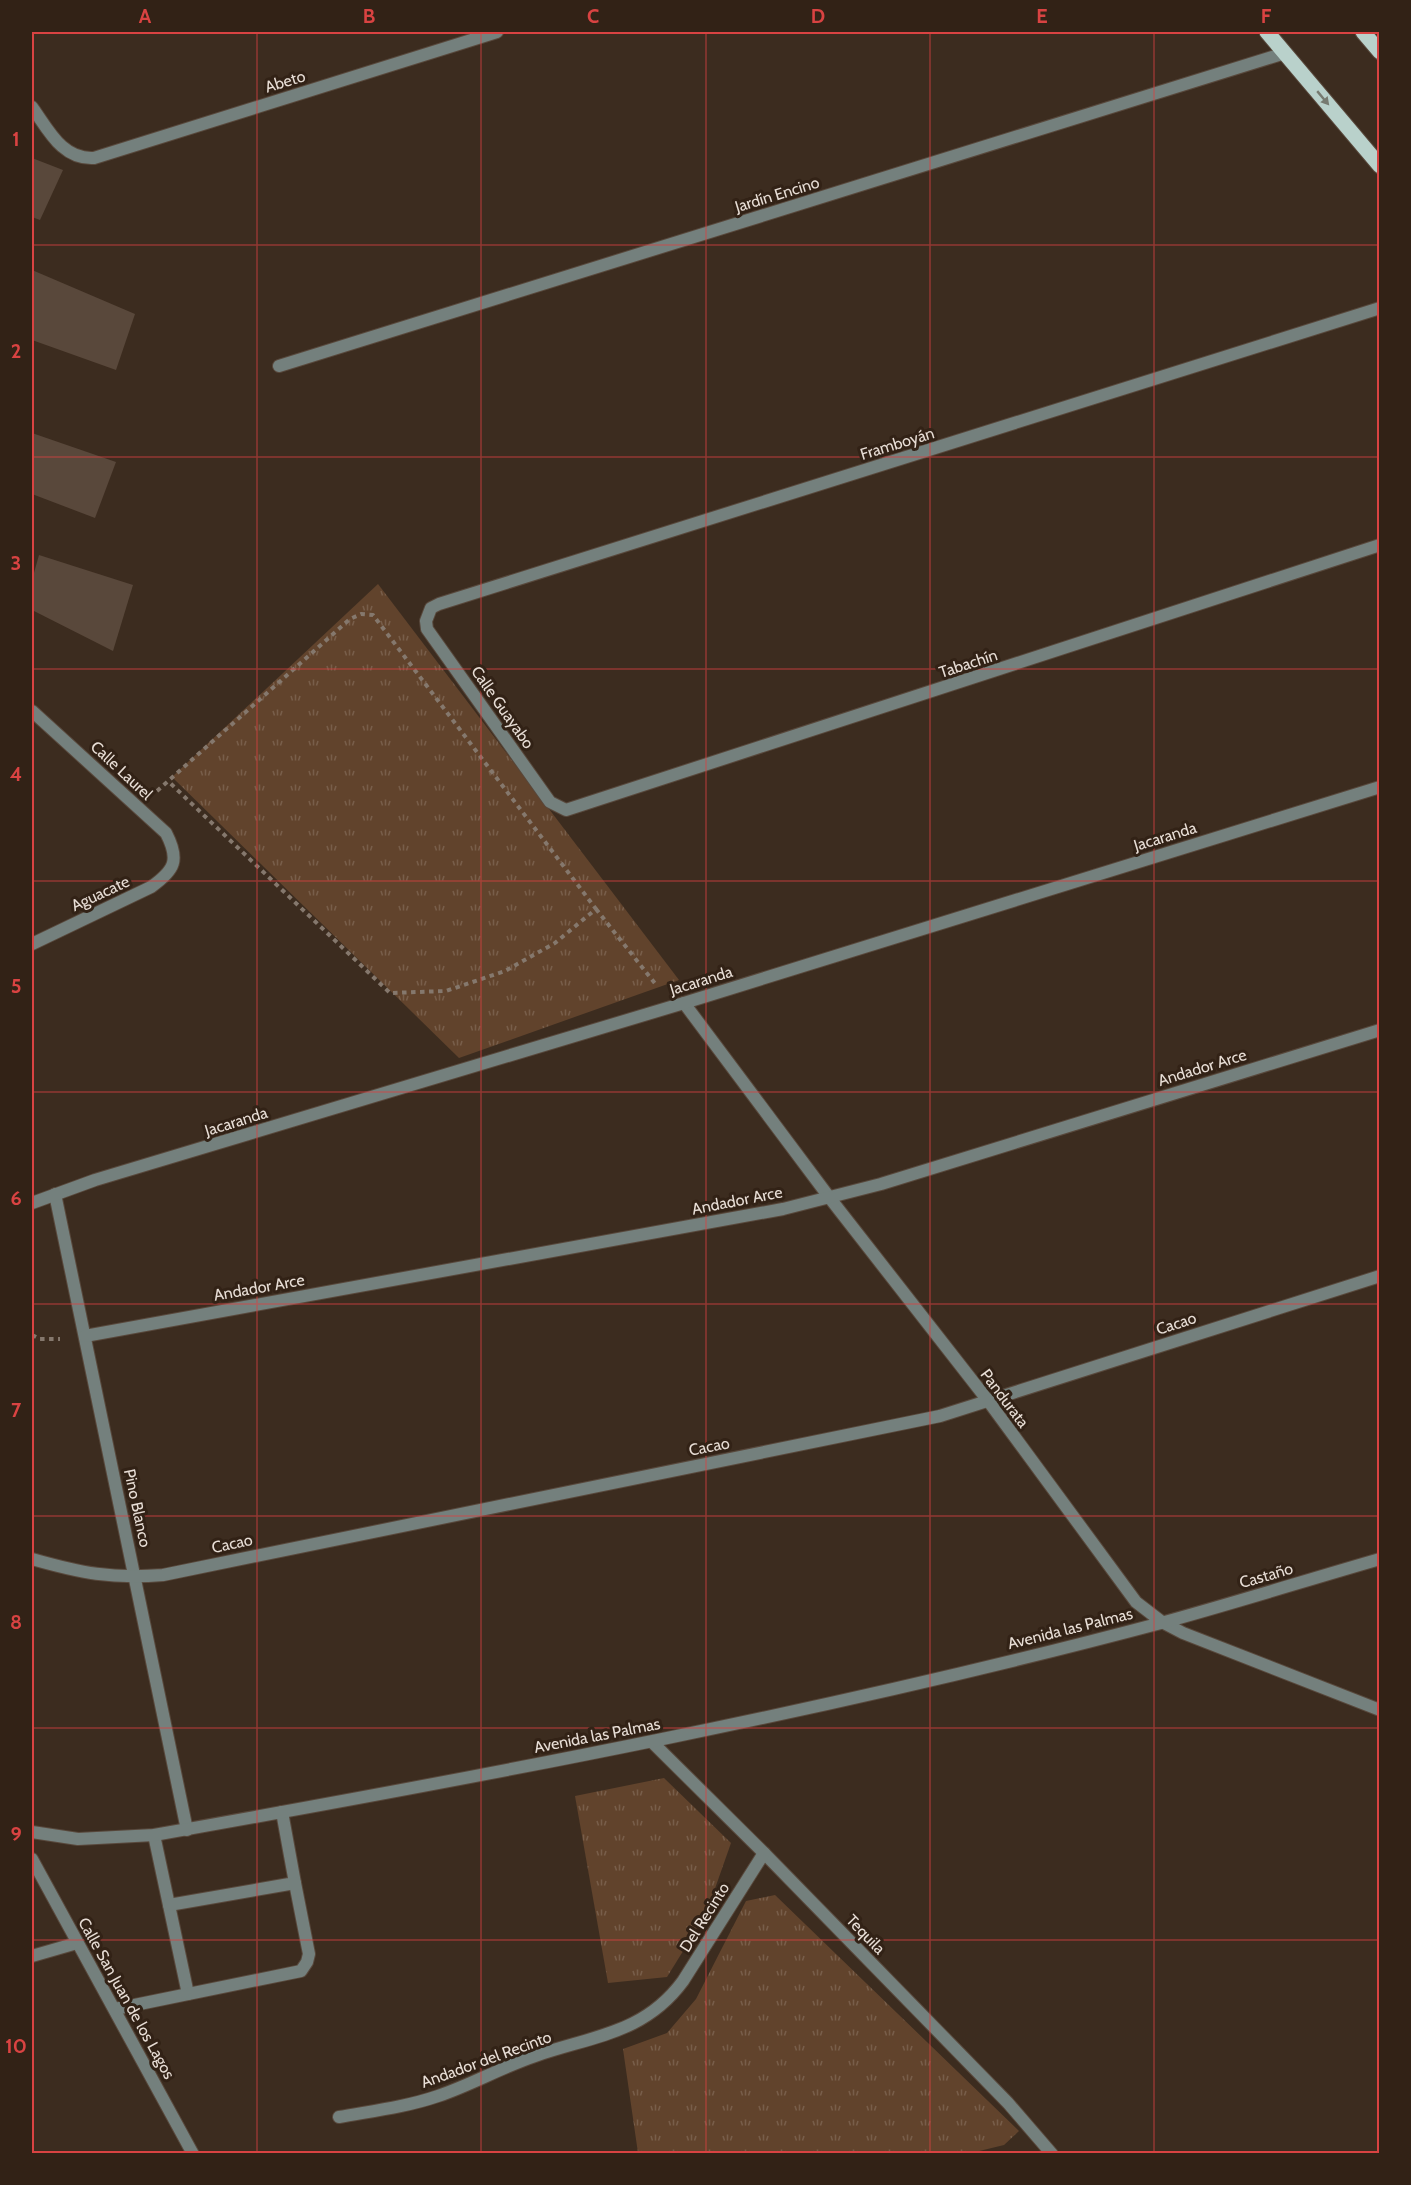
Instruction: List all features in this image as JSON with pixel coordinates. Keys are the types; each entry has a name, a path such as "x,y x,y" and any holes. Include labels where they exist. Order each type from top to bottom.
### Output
{"main road":[{"path":"1268,32 1380,166"},
{"path":"1363,32 1380,52"}],"street":[{"name":"Abeto","path":"32,107 63,148 71,155 83,159 104,155 497,32"},
{"name":"Jardín Encino","path":"279,366 1286,52"},
{"name":"Framboyán","path":"428,613 439,604 1380,309"},
{"name":"Tabachín","path":"566,810 1380,545"},
{"name":"Calle Guayabo","path":"428,613 428,629 441,648 549,802 566,810"},
{"name":"Calle Laurel","path":"32,711 166,833 174,848 174,862"},
{"name":"Jacaranda","path":"32,1203 55,1194 678,1005 1380,787"},
{"name":"Aguacate","path":"32,944 151,887 168,875 174,862"},
{"name":"Pandurata","path":"678,1005 989,1402 1136,1602 1162,1622 1183,1633 1380,1710"},
{"name":"Andador Arce","path":"85,1336 783,1209 892,1181 1380,1030"},
{"name":"Pino Blanco","path":"55,1194 187,1830"},
{"name":"Cacao","path":"32,1559 88,1574 136,1577 163,1575 917,1421 989,1402 1380,1276"},
{"name":"Castaño","path":"1162,1622 1380,1559"},
{"name":"Avenida las Palmas","path":"32,1832 78,1839 154,1835 187,1830 652,1742 955,1673 1162,1622"},
{"name":"Tequila","path":"652,1742 764,1853 1008,2103 1052,2154"},
{"path":"115,2008 301,1971 309,1954 282,1812"},
{"path":"154,1835 188,1994"},
{"name":"Del Recinto","path":"670,1999 764,1853"},
{"name":"Calle San Juan de los Lagos","path":"32,1859 193,2154"},
{"path":"169,1905 295,1883"},
{"path":"32,1956 77,1943"},
{"name":"Andador del Recinto","path":"339,2117 438,2096 537,2055 628,2028 670,1999"}],"path":[{"path":"136,806 169,782 350,619 361,614 373,615 596,909 678,1005"},
{"path":"169,782 390,993 446,991 505,971 555,944 596,909"}],"green space":[{"path":"378,584 679,980 459,1058 172,777"},
{"path":"664,1778 731,1843 706,1914 667,1977 608,1983 575,1796"},
{"path":"775,1895 1019,2131 1004,2145 971,2153 638,2153 623,2049 667,2033 696,1999 746,1901"}],"building":[{"path":"32,158 63,170 40,220 32,217"},
{"path":"32,270 135,314 116,370 32,340"},
{"path":"32,433 116,462 95,518 32,494"},
{"path":"39,555 133,585 113,651 32,610 32,580"}]}
